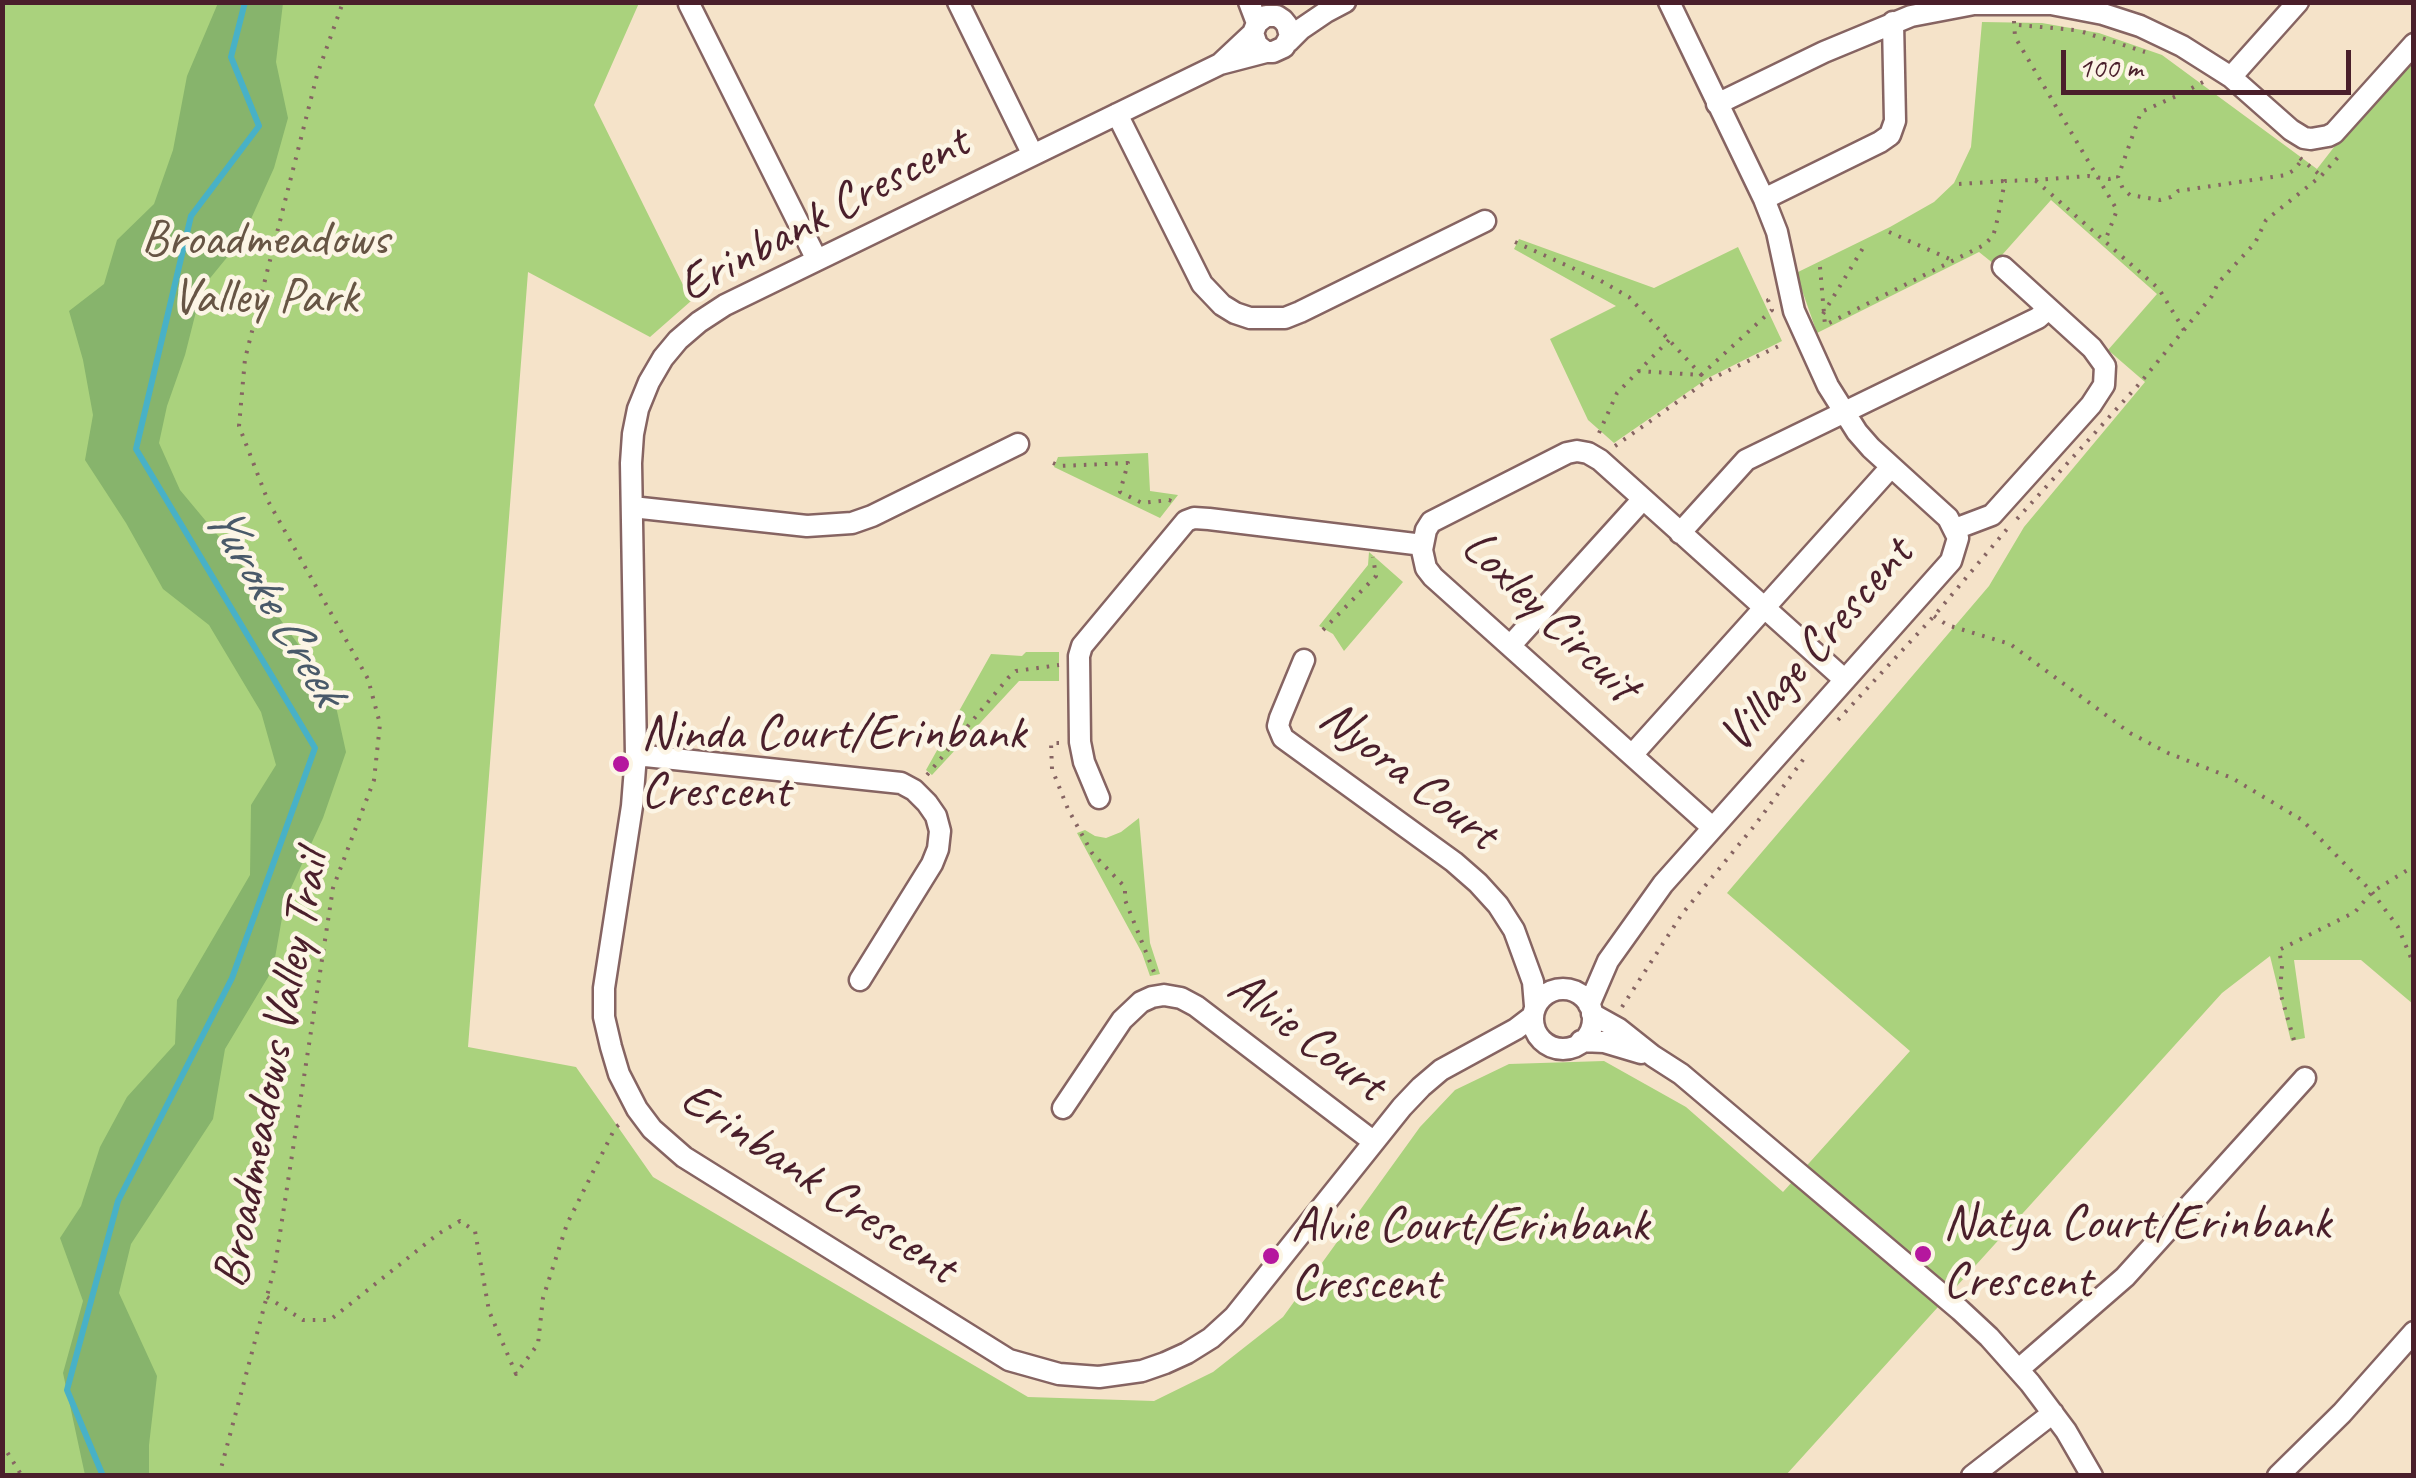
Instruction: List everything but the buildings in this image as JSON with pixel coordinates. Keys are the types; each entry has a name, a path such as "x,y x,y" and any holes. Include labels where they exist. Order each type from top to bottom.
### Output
{"street":[{"path":"958,2 1033,155"},
{"path":"1288,42 1301,29 1346,2"},
{"name":"Village Crescent","path":"1563,989 1608,961 1663,884 1951,562 1958,538 1948,518 1871,448 1828,386 1790,295 1778,232 1669,2"},
{"path":"2232,77 2298,2"},
{"path":"689,4 817,260"},
{"path":"1717,104 1904,13 1974,4 2013,14 2051,4 2105,8 2182,46 2232,77 2298,134 2320,138 2334,133 2414,44"},
{"path":"1264,16 1326,12"},
{"path":"1764,199 1890,134 1895,121 1904,13"},
{"path":"1264,16 1290,30 1288,42"},
{"path":"1264,16 1257,45 1266,52"},
{"name":"Erinbank Crescent","path":"1220,64 1264,16"},
{"name":"Erinbank Crescent","path":"1288,42 1279,51 1220,64 725,305 699,322 663,358 638,408 632,449 636,755 632,806 608,957 604,1002 610,1047 637,1109 684,1157 985,1347 1035,1369 1080,1377 1142,1371 1212,1338 1234,1318 1421,1087 1441,1070 1516,1029 1534,1011"},
{"path":"1117,114 1202,284 1222,305 1250,318 1285,318 1300,312 1485,221"},
{"path":"1955,530 1992,515 2104,386 2104,366 2092,348 2003,267"},
{"path":"1680,534 1746,460 2038,318 2048,308"},
{"path":"632,507 792,525 852,523 1018,444"},
{"name":"Loxley Circuit","path":"1713,828 1434,577 1423,558 1426,530 1431,522 1567,453 1588,453 1845,680"},
{"path":"1632,756 1891,466"},
{"path":"1510,646 1643,499"},
{"path":"1099,798 1080,742 1082,646 1186,521 1209,519 1423,544"},
{"name":"Nyora Court","path":"1304,660 1280,718 1278,726 1283,738 1478,883 1498,905 1524,952 1533,982 1534,1011"},
{"path":"636,755 901,782 928,803 940,831 938,849 860,980"},
{"name":"Nyora Court","path":"1524,952 1563,989"},
{"name":"Village Crescent","path":"1597,1014 1608,961"},
{"path":"1597,1014 1582,1041 1570,1047 1544,1042 1534,1026 1534,1011 1549,992 1563,989 1578,993 1597,1014 1681,1074 1990,1337 2053,1413 2092,1476"},
{"name":"Alvie Court","path":"1063,1108 1122,1020 1141,1002 1164,995 1182,998 1196,1006 1374,1142"},
{"path":"1582,1041 1604,1042 1653,1056"},
{"name":"Erinbank Crescent","path":"1483,1047 1544,1042"},
{"path":"2019,1369 2125,1278 2304,1078"},
{"path":"2278,1476 2342,1413 2414,1332"},
{"path":"1972,1476 2053,1413"}],"path":[{"name":"Broadmeadows Valley Trail","path":"220,1476 275,1266 333,888 374,780 380,724 368,679 268,501 240,426 245,359 317,75 343,2"},
{"path":"2105,241 2117,210 2015,36 2013,14 2146,52"},
{"path":"2189,74 2203,82 2141,112 2118,178 2123,190 2130,195 2160,200 2178,191 2286,175 2302,160 2321,176"},
{"path":"1834,724 2140,383 2212,296 2218,283 2255,243 2266,220 2321,176 2344,150"},
{"path":"1959,184 2118,178"},
{"path":"2035,180 2159,289 2184,330"},
{"path":"1820,267 1825,325 1984,245 1992,236 2004,181"},
{"path":"1889,232 1954,262"},
{"path":"1515,242 1618,288 1707,381"},
{"path":"1823,314 1866,243"},
{"path":"1638,372 1701,375 1772,310 1768,300 1790,295"},
{"path":"1599,434 1617,393 1669,340"},
{"path":"1614,447 1707,381 1785,343"},
{"path":"1053,462 1060,466 1128,463 1120,492 1142,503 1176,502 1186,521"},
{"path":"1322,630 1376,576 1374,539"},
{"path":"1934,616 1948,625 2010,644 2130,733 2232,778 2302,820 2372,892 2398,927 2414,965"},
{"path":"914,790 1016,671 1062,664 1079,656"},
{"path":"1080,742 1051,744 1052,769 1092,853 1124,887 1156,977"},
{"path":"1597,1014 1754,825 1813,746"},
{"path":"2294,1040 2280,992 2279,950 2355,912 2372,892 2414,866"},
{"path":"267,1297 303,1320 330,1320 460,1221 475,1230 489,1311 516,1374 538,1344 543,1298 567,1224 615,1128 637,1109"},
{"path":"2,1444 22,1476"}],"green space":[{"name":"Broadmeadows Valley Park","path":"3,3 639,3 594,105 691,301 650,337 528,272 468,1047 576,1067 653,1177 1028,1397 1154,1401 1213,1372 1283,1317 1420,1127 1455,1090 1509,1064 1604,1061 1686,1107 1783,1192 1910,1051 1727,893 1989,586 2024,527 2145,382 2108,350 2157,294 2051,200 1994,264 1979,252 1817,333 1796,273 1934,202 1954,183 1971,147 1982,22 2042,23 2099,33 2162,55 2317,169 2413,62 2413,1004 2361,960 2294,960 2305,1038 2291,1041 2270,956 2222,993 1786,1475 3,1476"},
{"path":"218,3 283,3 276,62 288,118 274,168 242,239 202,288 159,443 180,490 235,556 333,693 346,752 323,818 285,901 273,969 225,1049 213,1119 131,1244 119,1293 157,1376 149,1475 85,1475 63,1373 83,1301 60,1238 81,1206 100,1147 127,1097 175,1044 177,1000 250,875 251,805 276,765 261,712 209,625 163,589 85,460 93,415 69,311 104,284 117,240 154,204 173,150 187,76"},
{"path":"1519,239 1654,288 1738,247 1782,341 1708,378 1614,443 1588,420 1550,339 1616,306 1514,249"},
{"path":"1148,453 1150,491 1178,495 1160,518 1054,467 1058,457"},
{"path":"1369,552 1403,582 1344,651 1333,634 1319,626 1368,565"},
{"path":"1026,652 1059,652 1059,681 1019,681 932,775 926,770 991,654 1022,656"},
{"path":"1139,818 1150,943 1160,974 1150,976 1142,953 1077,833 1085,830 1106,838"}],"waterway":[{"name":"Yuroke Creek","path":"103,1476 67,1390 118,1201 232,978 315,748 136,449 191,216 259,126 231,57 245,2"}],"place":[{"name":"Ninda Court/Erinbank Crescent","path":"621,764"},
{"name":"Natya Court/Erinbank Crescent","path":"1923,1254"},
{"name":"Alvie Court/Erinbank Crescent","path":"1271,1256"}]}
